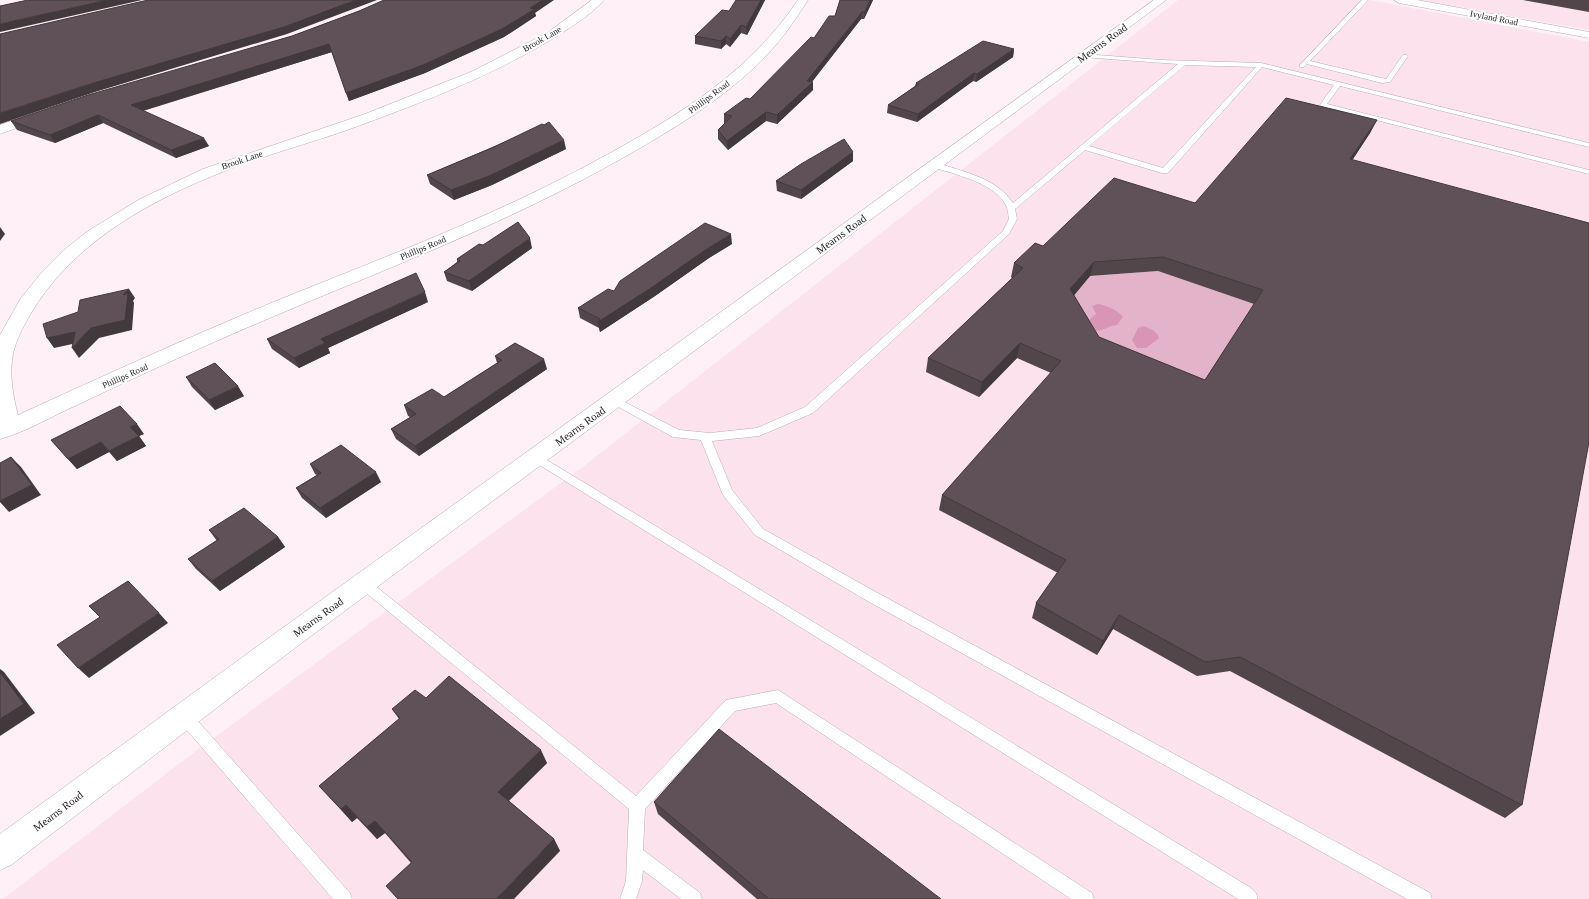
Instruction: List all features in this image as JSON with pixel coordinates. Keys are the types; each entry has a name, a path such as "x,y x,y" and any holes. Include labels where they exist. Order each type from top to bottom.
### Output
{"street":[{"name":"Brook Lane","path":"5,429 5,408 1,384 2,359 7,340 21,313 41,284 55,268 109,224 146,202 200,176 345,126 450,85 504,60 550,35 599,0"},
{"name":"Phillips Road","path":"5,429 277,308 479,224 576,179 685,115 732,80 763,53 780,34 803,0"},
{"name":"Mearns Road","path":"0,854 184,716 1161,0"},
{"name":"Ivyland Road","path":"1399,0 1589,35"},
{"path":"0,130 54,110"}],"lane":[{"path":"1295,74 1365,0"},
{"path":"1084,56 1182,63 1261,65 1589,145"},
{"path":"1306,62 1382,81 1388,81 1405,56"},
{"path":"1010,209 1182,63"},
{"path":"1083,147 1165,171 1261,65"},
{"path":"1338,84 1323,106 1589,172"},
{"path":"615,401 677,434 705,437 759,432 809,410 1006,232 1013,219 1009,202 994,189 973,178 935,165"},
{"path":"705,437 727,492 759,532 876,599 1424,899"},
{"path":"537,458 1239,890 1250,899"},
{"path":"364,584 637,806"},
{"path":"628,899 634,881 637,806 731,705 778,696 1086,899"},
{"path":"184,716 339,893"},
{"path":"634,853 694,899"}],"shaded area":[{"path":"1178,0 1370,0 1589,42 1589,899 3,899 188,757 588,463"},
{"path":"1421,0 1589,0 1589,30"},
{"path":"1158,271 1257,305 1199,395 1095,351 1067,304 1090,276"},
{"path":"1098,304 1112,308 1121,314 1123,317 1117,325 1093,331 1088,323 1096,314 1092,306"},
{"path":"1143,326 1155,331 1159,338 1146,348 1137,348 1132,340 1138,328"}],"building":[{"path":"28,0 107,0 0,24 0,6"},
{"path":"148,0 356,0 284,27 90,84 0,113 0,34"},
{"path":"384,0 542,0 530,8 535,9 502,29 423,65 346,93 329,44 131,105 204,138 171,150 98,115 50,135 11,121 88,95 292,36"},
{"path":"736,0 761,0 746,27 741,25 730,39 726,36 721,41 695,36 722,10 729,11"},
{"path":"840,0 870,0 865,12 862,12 807,81 813,82 777,115 766,112 727,141 718,130 732,116 724,114 746,98 750,99 811,37 814,38 829,16 835,16"},
{"path":"983,41 1014,49 977,74 974,73 918,114 888,105 919,84 916,83"},
{"path":"1286,98 1377,120 1350,159 1589,223 1589,442 1522,805 1240,657 1205,662 1119,615 1103,641 1036,603 1066,560 942,495 1061,361 1020,343 982,382 928,358 1023,268 1014,263 1035,243 1043,246 1114,178 1195,203","holes":["1163,257 1263,290 1205,380 1099,337 1070,289 1094,262"]},
{"path":"549,122 564,140 489,176 451,190 427,175 494,147"},
{"path":"844,139 853,152 801,190 776,181 801,164"},
{"path":"518,222 530,238 469,281 444,272 460,261 457,259 479,244 483,245"},
{"path":"705,223 731,234 598,322 600,319 578,308 608,289 614,291 620,281"},
{"path":"416,273 425,292 321,339 325,343 294,358 267,339"},
{"path":"129,289 123,295 128,293 125,320 91,328 72,348 75,332 47,338 43,324 78,312 80,300"},
{"path":"515,343 544,359 415,446 391,429 416,414 404,405 432,389 444,397 502,360 495,356"},
{"path":"215,363 238,386 209,400 186,377"},
{"path":"120,406 137,424 130,427 139,436 109,451 101,442 68,459 51,440"},
{"path":"341,445 376,472 320,508 296,488 321,473 310,464"},
{"path":"11,457 32,485 0,501 0,463"},
{"path":"244,508 278,537 212,581 188,559 219,539 209,530"},
{"path":"128,581 159,613 78,668 57,645 100,617 89,606"},
{"path":"0,672 24,704 0,719"},
{"path":"449,676 541,750 498,792 554,839 496,899 398,899 386,886 412,862 375,821 367,827 346,805 341,809 319,786 400,718 392,709 415,690 426,698"},
{"path":"719,729 941,899 769,899 654,802"}]}
